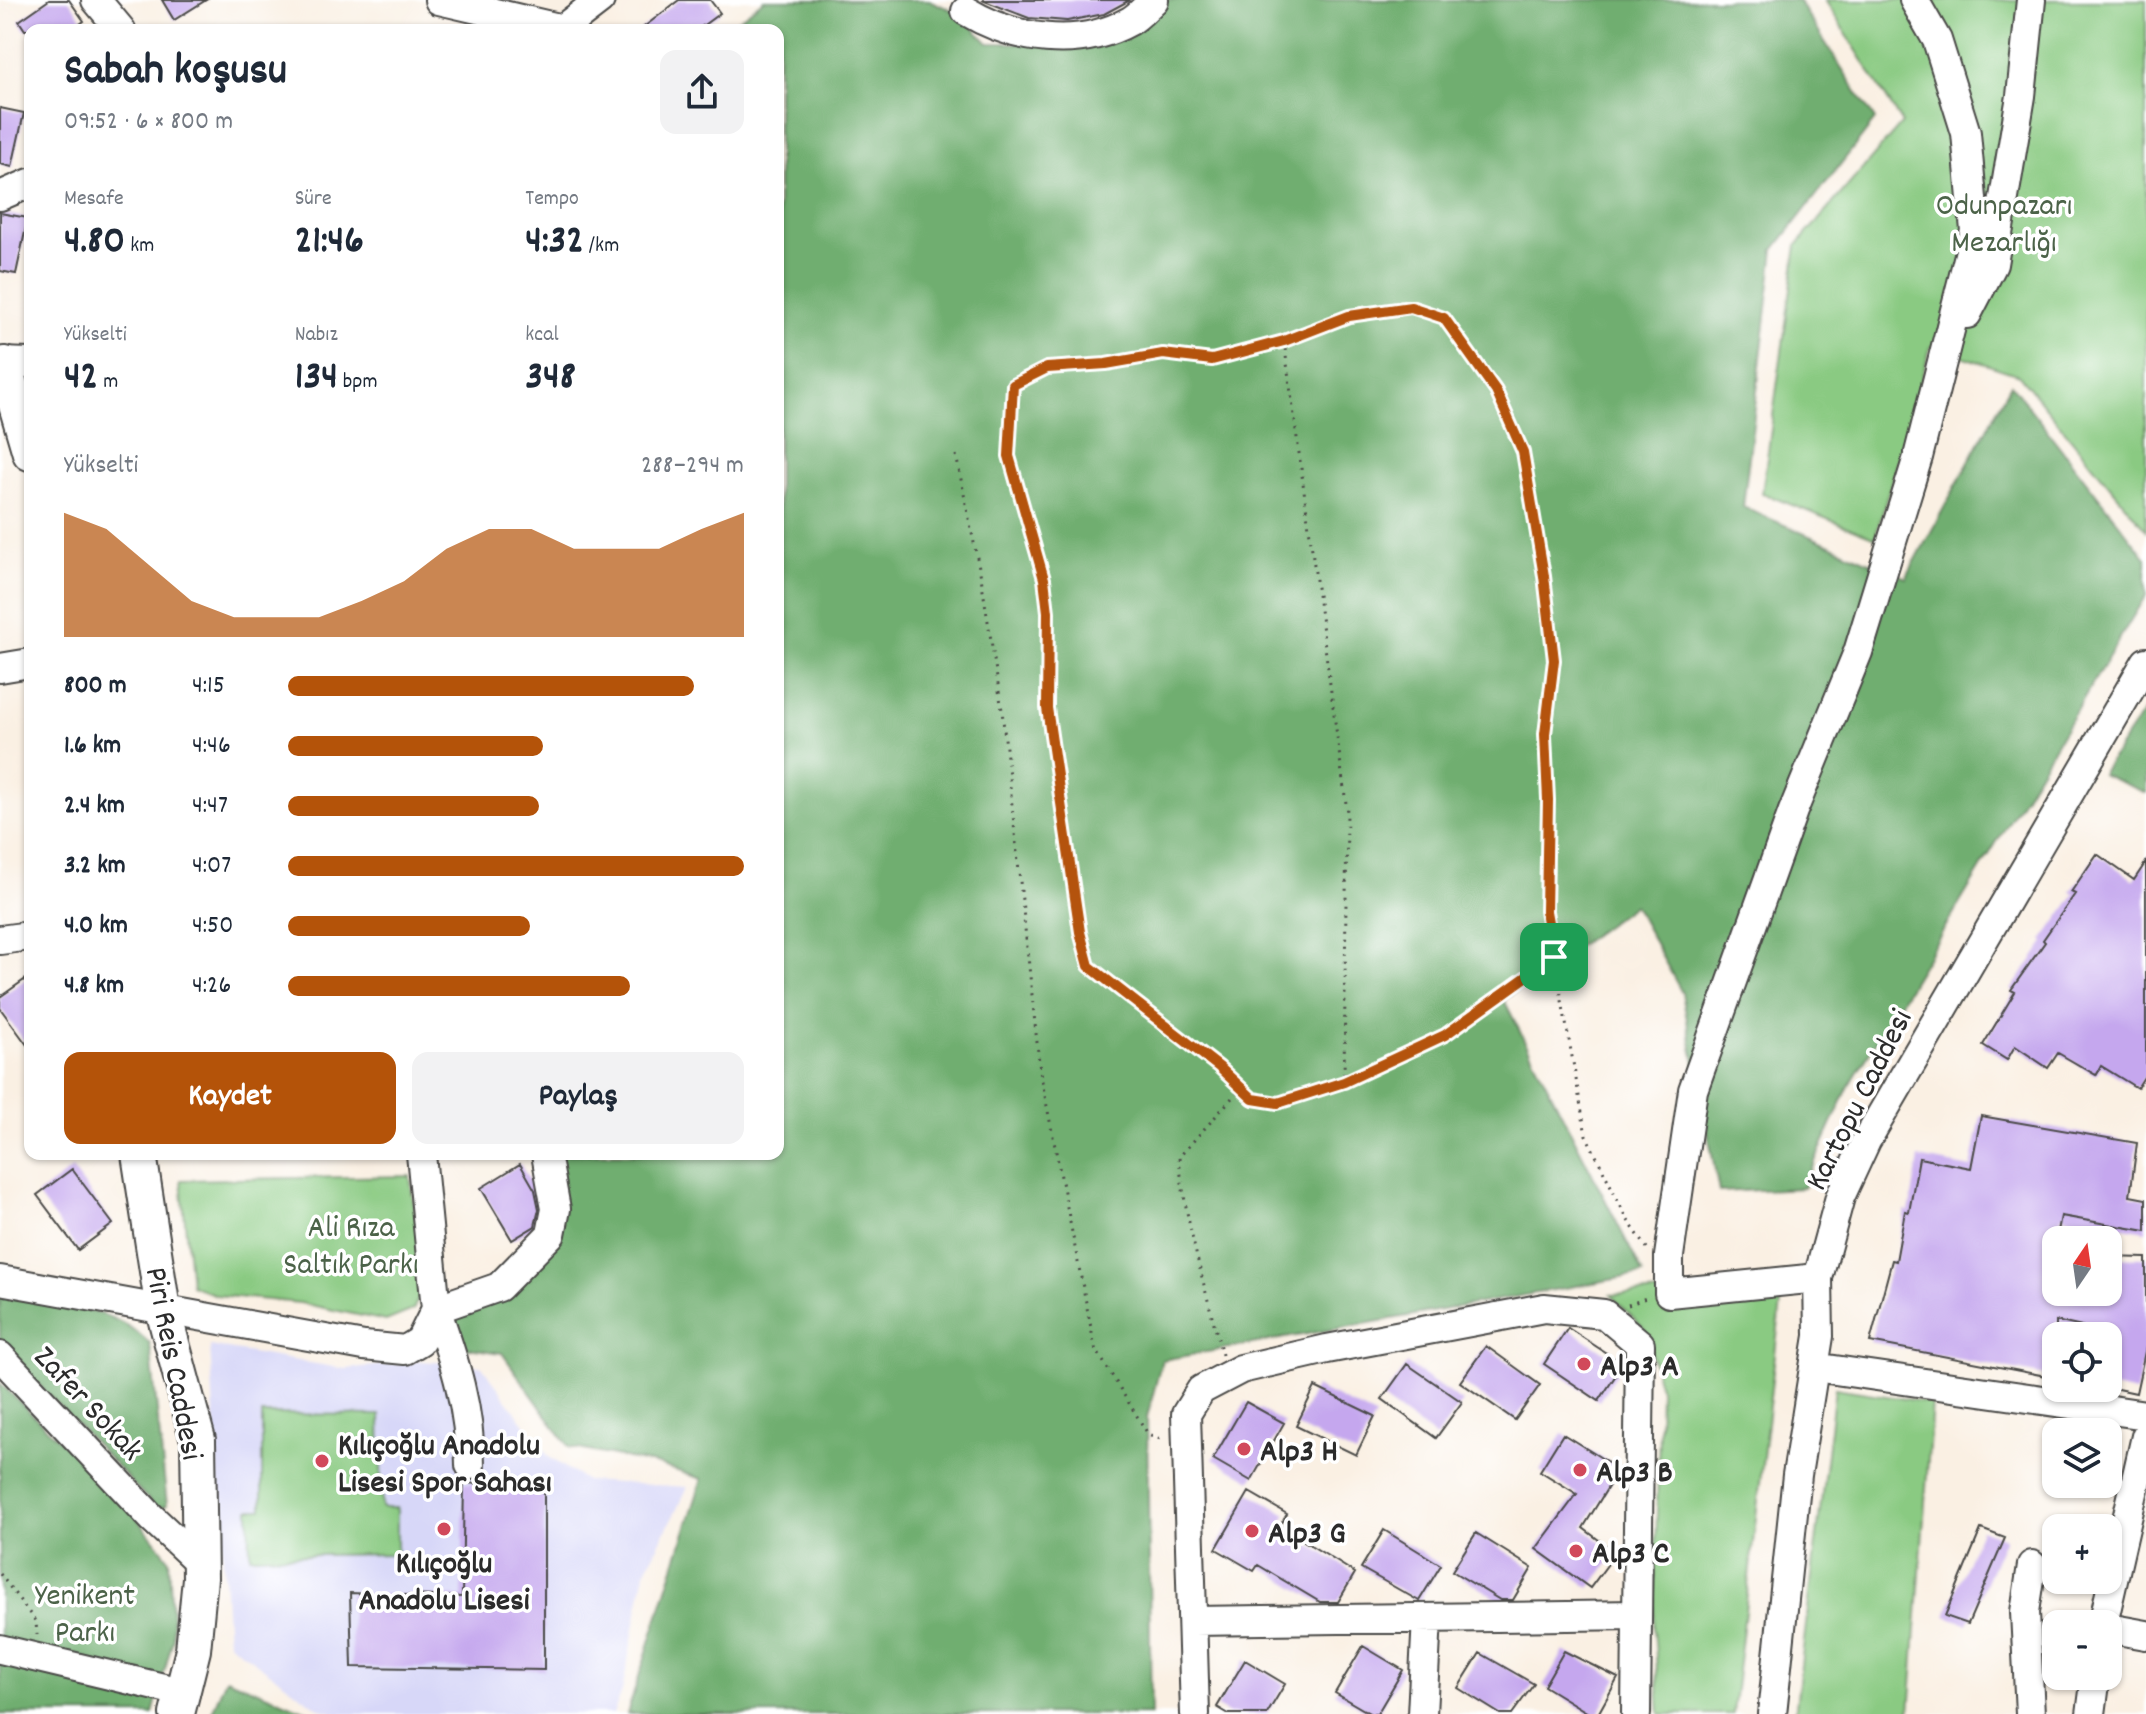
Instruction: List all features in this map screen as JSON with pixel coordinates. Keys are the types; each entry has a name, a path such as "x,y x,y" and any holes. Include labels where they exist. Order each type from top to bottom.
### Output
{"main road":[{"path":"11,363 24,425"},
{"name":"Piri Reis Caddesi","path":"140,1160 163,1310 198,1440 199,1562 193,1650 181,1704"}],"street":[{"path":"96,0 116,24"},
{"path":"439,0 537,24"},
{"path":"570,24 600,0"},
{"path":"966,11 995,29 1038,39 1084,35 1130,21 1154,0"},
{"path":"1818,1278 1669,1282 1693,1090 1793,811 1858,652 1943,364 1975,231 1966,133 1937,40 1914,0"},
{"path":"1943,364 1993,264 2021,96 2031,0"},
{"path":"0,196 24,186"},
{"name":"Kartopu Caddesi","path":"1772,1714 1797,1475 1819,1336 1818,1278 1840,1197 1866,1141 2146,662"},
{"path":"0,668 24,664"},
{"path":"0,940 24,937"},
{"path":"422,1160 436,1309 461,1378 470,1430 470,1465"},
{"path":"0,1280 405,1350 420,1341 436,1309 499,1287 551,1234 556,1209 547,1160"},
{"path":"1195,1714 1186,1414 1201,1390 1241,1369 1327,1349 1544,1308 1604,1314 1640,1344 1636,1714"},
{"name":"Zafer Sokak","path":"0,1356 152,1518 199,1562"},
{"path":"1814,1367 2146,1415"},
{"path":"2106,1610 2146,1436"},
{"path":"2030,1714 2025,1622 2032,1565"},
{"path":"1193,1621 1637,1615"},
{"path":"1422,1714 1427,1618"},
{"path":"2122,1631 2146,1635"},
{"path":"0,1649 38,1658 181,1704"},
{"path":"2091,1714 2094,1690"}],"path":[{"path":"1554,957 1445,1035 1344,1082 1278,1103 1253,1099 1089,966 1080,932 1047,708 1048,612 1044,579 1009,456 1013,385 1047,368 1106,364 1163,354 1212,360 1284,341 1349,316 1411,307 1444,318 1496,391 1523,452 1544,576 1554,660 1545,734 1548,800 1546,911 1586,1135 1627,1219 1669,1282 1632,1301 1623,1312"},
{"path":"1284,341 1347,811 1344,1082"},
{"path":"956,455 981,577 1002,710 1040,1071 1095,1348 1148,1434 1187,1450"},
{"path":"1227,1376 1190,1231 1179,1157 1241,1088"},
{"path":"0,1574 36,1622 38,1658"}],"shaded area":[{"name":"Kılıçoğlu Anadolu Lisesi","path":"210,1346 346,1369 422,1361 482,1366 549,1457 586,1481 688,1487 645,1572 622,1691 613,1714 338,1714 320,1709 228,1642"}],"green space":[{"path":"764,0 929,0 960,14 988,43 1044,43 1160,0 1798,0 1875,120 1774,250 1743,507 1906,578 2011,384 2146,558 2146,595 1848,1088 1803,1188 1719,1192 1682,993 1634,905 1504,1000 1643,1274 1162,1360 1147,1417 1151,1714 627,1714 702,1479 659,1465 569,1447 502,1353 420,1341 499,1287 551,1234 548,1160 784,1160 784,24 733,24"},
{"name":"Odunpazarı Mezarlığı","path":"1825,0 2146,0 2146,530 2019,375 1931,346 1875,538 1762,493 1797,245 1902,123"},
{"path":"2146,708 2146,793 2101,774"},
{"name":"Ali Rıza Saltık Parkı","path":"410,1176 425,1284 413,1310 386,1321 300,1303 216,1295 191,1285 181,1180"},
{"path":"1783,1286 1733,1714 1660,1714 1654,1628 1660,1390 1646,1331 1611,1295"},
{"path":"0,1296 100,1313 135,1331 150,1344 167,1505 158,1510 0,1344"},
{"name":"Yenikent Parkı","path":"0,1383 130,1509 169,1559 173,1639 153,1714 0,1714"},
{"path":"1835,1388 1932,1403 1910,1714 1795,1714"},
{"name":"Kılıçoğlu Anadolu Lisesi Spor Sahası","path":"262,1414 380,1415 382,1508 397,1508 397,1554 250,1556 249,1509 262,1509"},
{"path":"226,1678 314,1714 211,1714"}],"building":[{"path":"49,0 69,0 84,21 80,24 24,24 24,28 19,21"},
{"path":"162,0 206,0 174,20"},
{"path":"679,0 710,0 720,13 705,24 648,24"},
{"path":"982,0 1130,0 1104,14 1067,21 1029,18"},
{"path":"0,108 24,113 12,167 0,164"},
{"path":"0,213 24,217 24,237 16,274 0,271"},
{"path":"2097,854 2134,880 2146,862 2146,1074 2137,1088 2101,1066 2096,1075 2058,1053 2048,1068 2015,1046 2007,1060 1983,1045 2015,992 2011,990 2045,942 2043,940 2075,894 2071,892"},
{"path":"24,980 24,1041 0,1008 0,997"},
{"path":"1981,1116 2137,1143 2130,1196 2146,1199 2146,1231 2061,1216 2059,1226 2042,1226 2042,1306 2122,1306 2122,1257 2146,1258 2146,1347 2136,1393 2122,1390 2122,1322 2042,1322 2042,1375 1870,1342 1892,1260 1896,1261 1919,1158 1971,1168"},
{"path":"520,1164 535,1190 539,1209 535,1226 512,1240 481,1188"},
{"path":"72,1169 113,1224 78,1250 37,1195"},
{"name":"Alp3 A","path":"1568,1328 1623,1364 1599,1401 1544,1364"},
{"path":"1486,1346 1540,1385 1515,1420 1460,1382"},
{"path":"1407,1364 1462,1402 1436,1438 1382,1399"},
{"path":"1315,1387 1375,1416 1356,1455 1296,1426"},
{"name":"Alp3 H","path":"1246,1402 1284,1423 1251,1481 1213,1459"},
{"path":"1563,1434 1619,1469 1583,1528 1616,1553 1590,1588 1536,1549 1577,1494 1540,1471"},
{"path":"464,1483 544,1488 544,1670 352,1667 350,1593 462,1597"},
{"path":"1249,1492 1287,1514 1280,1526 1355,1573 1338,1602 1320,1602 1258,1565 1254,1571 1216,1549"},
{"path":"1981,1529 2005,1538 1968,1624 1945,1616"},
{"path":"1384,1530 1441,1565 1419,1601 1361,1568"},
{"path":"1476,1533 1532,1568 1513,1600 1500,1600 1452,1571"},
{"path":"1363,1646 1403,1670 1377,1714 1371,1714 1335,1693"},
{"path":"1564,1651 1618,1678 1598,1714 1590,1714 1544,1686"},
{"path":"1480,1653 1534,1684 1512,1714 1500,1714 1458,1688"},
{"path":"1245,1660 1285,1684 1267,1714 1229,1714 1217,1707"}],"place":[{"name":"Alp3 A","path":"1584,1364"},
{"name":"Alp3 H","path":"1244,1449"},
{"name":"Kılıçoğlu Anadolu Lisesi Spor Sahası","path":"322,1461"},
{"name":"Alp3 B","path":"1580,1470"},
{"name":"Kılıçoğlu Anadolu Lisesi","path":"444,1529"},
{"name":"Alp3 G","path":"1252,1531"},
{"name":"Alp3 C","path":"1576,1551"}],"route":[{"path":"1411,307 1444,318 1496,391 1523,452 1544,576 1554,660 1545,734 1548,800 1546,911 1554,957 1445,1035 1344,1082 1278,1103 1253,1099 1219,1067 1089,966 1080,932 1047,708 1048,612 1044,579 1009,456 1013,385 1047,368 1106,364 1163,354 1212,360 1284,341 1349,316 1411,307"}]}
